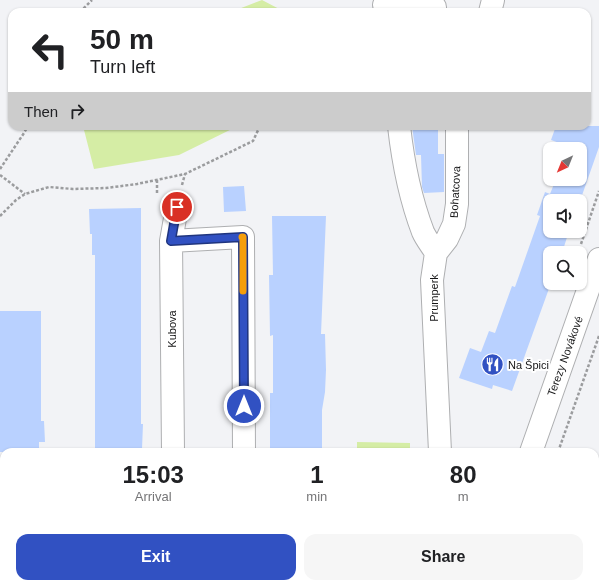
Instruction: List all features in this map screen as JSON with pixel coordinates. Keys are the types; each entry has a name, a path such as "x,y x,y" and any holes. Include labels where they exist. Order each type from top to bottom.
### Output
{"street":[{"path":"384,6 436,6"},
{"path":"400,130 409,186 424,233 436,253"},
{"name":"Bohatcova","path":"436,253 447,239 454,224 457,204 457,130"},
{"name":"Kubova","path":"173,448 171,241 177,207"},
{"path":"171,241 243,237 244,448"},
{"name":"Prumperk","path":"436,253 432,280 440,448"},
{"name":"Terezy Novákové","path":"532,448 599,259"}],"path":[{"path":"84,8 92,0"},
{"path":"0,169 26,130"},
{"path":"0,216 16,200 25,194 49,187 73,189 106,188 137,184 185,174 253,141 258,130"},
{"path":"0,175 25,194"},
{"path":"580,246 599,191"},
{"path":"559,448 599,336"}],"green space":[{"path":"262,0 277,8 241,8"},
{"path":"84,130 230,130 179,155 94,169"},
{"path":"357,442 410,443 410,448 357,448"}],"building":[{"path":"591,126 599,126 599,147 587,181 587,142 557,142 551,140 555,130 591,130"},
{"path":"413,130 438,130 438,154 444,154 444,192 424,193 422,187 421,155 416,155"},
{"path":"244,186 246,211 224,212 223,187"},
{"path":"553,186 585,186 582,194 550,194"},
{"path":"543,198 543,238 567,238 564,246 543,246 543,290 548,290 512,391 493,385 492,389 459,378 470,348 481,352 489,331 495,333 512,286 515,287 540,216 537,215"},
{"path":"141,208 142,448 95,448 95,255 92,255 92,234 90,234 89,209"},
{"path":"272,216 326,216 321,334 325,334 326,370 322,410 322,448 270,448 270,393 273,393 273,335 270,336 269,275 273,275"},
{"path":"0,311 41,311 41,421 44,421 45,442 39,442 39,448 0,448"}],"slow traffic":[{"path":"242,237 243,291"}],"place":[{"name":"Na Špici","path":"493,365"}],"route":[{"path":"177,207 171,241 243,237 244,406"}]}
